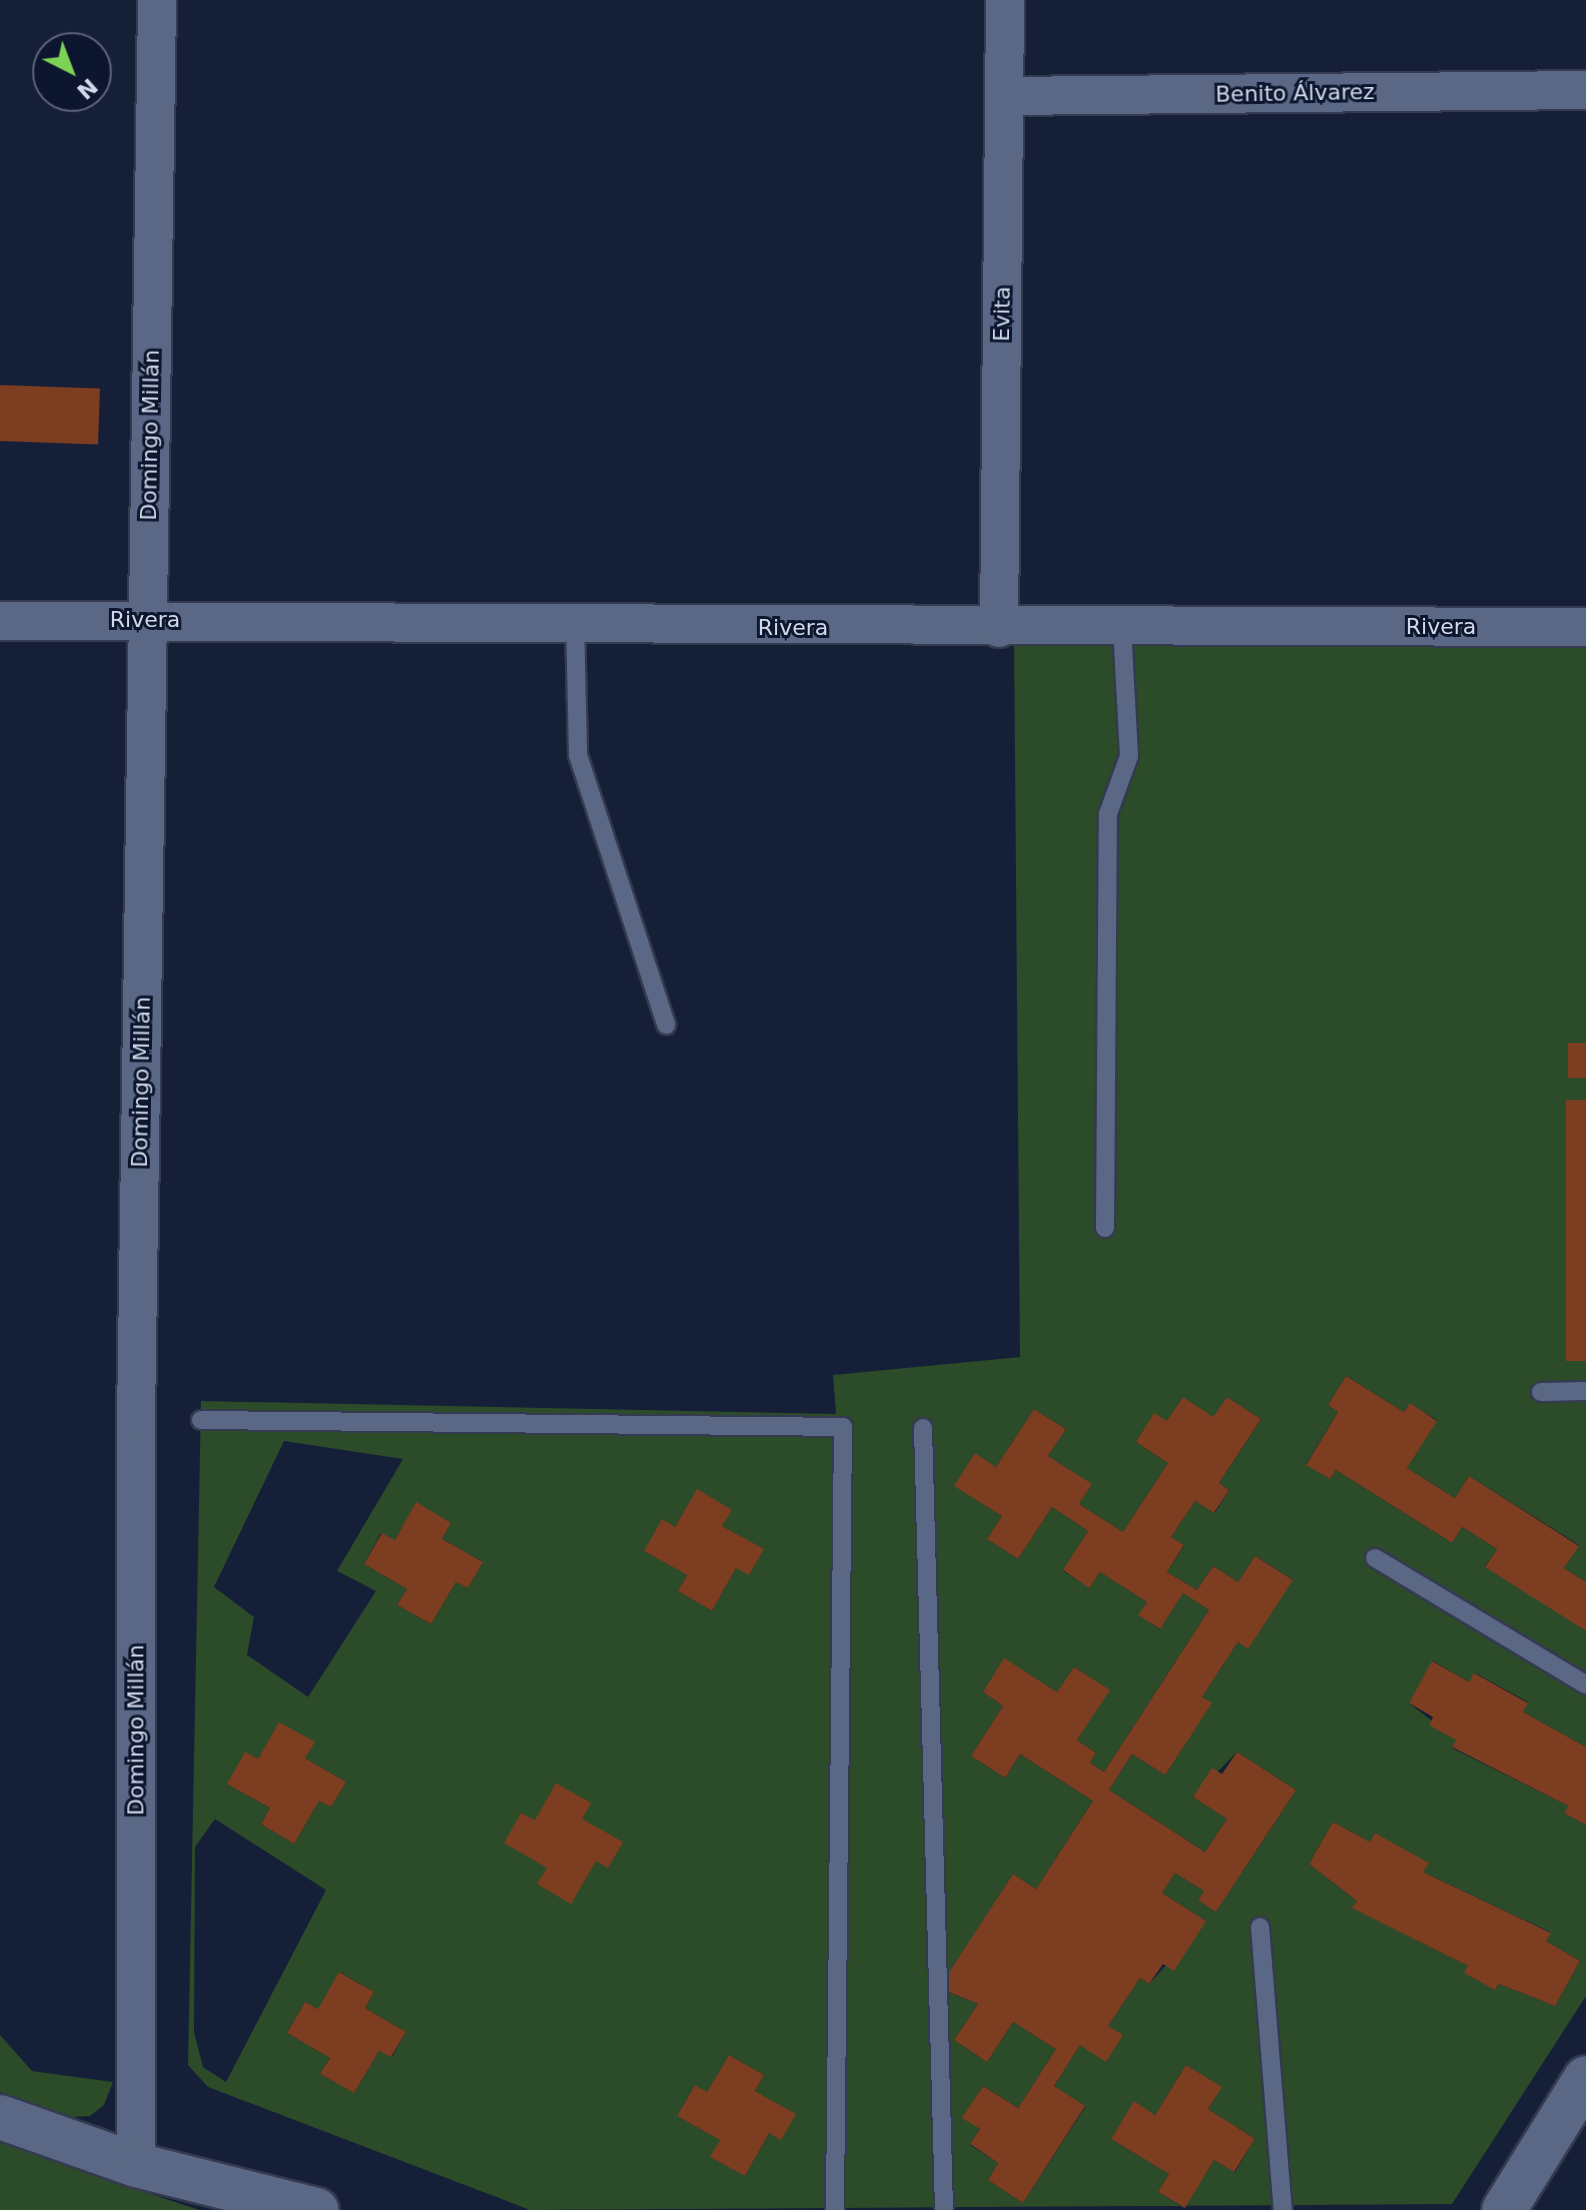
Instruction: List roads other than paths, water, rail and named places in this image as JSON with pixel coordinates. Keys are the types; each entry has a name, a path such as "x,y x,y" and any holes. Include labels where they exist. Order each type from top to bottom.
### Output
{"street":[{"name":"Domingo Millán","path":"136,2165 136,1419 157,0"},
{"name":"Evita","path":"999,628 1005,0"},
{"name":"Benito Álvarez","path":"1004,96 1586,90"},
{"name":"Rivera","path":"0,621 575,621 999,628 1586,627"},
{"path":"1504,2210 1586,2078"},
{"path":"0,2117 136,2165 316,2210"}],"lane":[{"path":"575,621 578,755 666,1025"},
{"path":"1105,1228 1108,814 1129,756 1122,626"},
{"path":"1541,1392 1586,1391"},
{"path":"201,1420 843,1427 835,2210"},
{"path":"923,1428 944,2210"},
{"path":"1375,1558 1586,1685"},
{"path":"1260,1927 1283,2210"}]}
